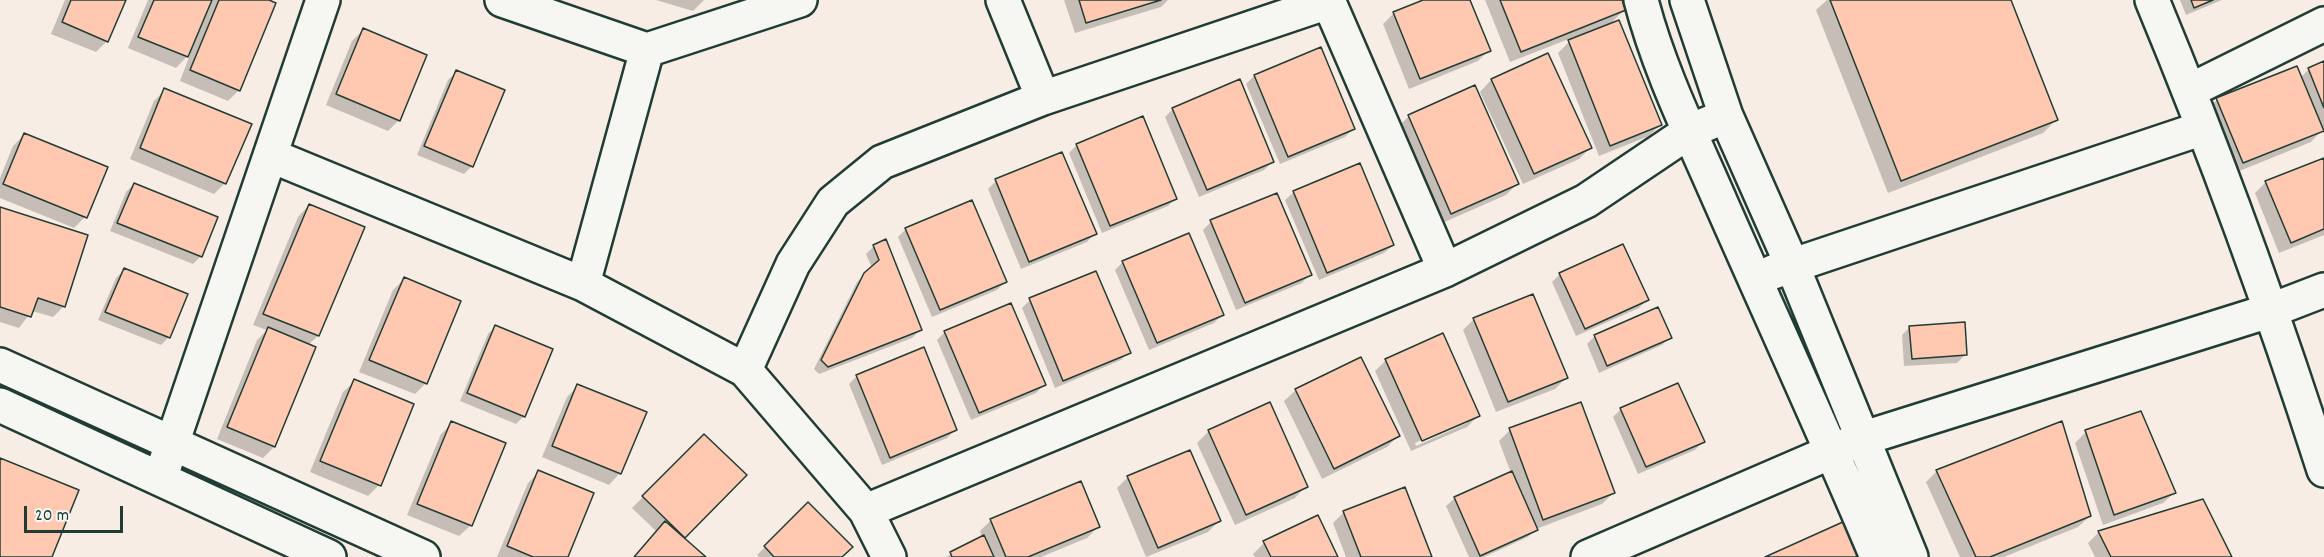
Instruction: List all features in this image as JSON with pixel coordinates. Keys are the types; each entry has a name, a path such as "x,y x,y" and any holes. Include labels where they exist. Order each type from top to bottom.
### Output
{"street":[{"path":"160,479 272,156 323,0"},
{"path":"517,2 647,50 800,0"},
{"path":"1003,0 1043,98"},
{"path":"1641,0 1651,39 1755,279 1911,557"},
{"path":"1687,0 1726,116 1792,265 1847,446 1877,557"},
{"path":"2151,0 2204,128 2272,310 2324,470"},
{"path":"745,370 793,264 833,202 882,162 1043,98 1328,1 1445,270"},
{"path":"2189,91 2324,24"},
{"path":"583,284 647,50"},
{"path":"866,511 1445,270 1586,201 1690,131 1726,116"},
{"path":"1755,279 2204,128"},
{"path":"272,156 583,284 745,370 866,511 889,557"},
{"path":"1588,557 1847,446 2272,310 2324,290"},
{"path":"0,365 423,557"},
{"path":"0,405 329,557"}],"building":[{"path":"71,0 126,0 108,42 62,22"},
{"path":"154,0 212,0 188,57 138,37"},
{"path":"219,0 269,0 276,3 240,91 190,70"},
{"path":"1079,0 1161,0 1086,23"},
{"path":"1423,0 1470,0 1491,51 1420,79 1393,12"},
{"path":"1500,0 1622,0 1626,10 1521,52"},
{"path":"1830,0 2011,0 2058,120 1901,181"},
{"path":"2191,0 2213,0 2194,8"},
{"path":"1619,20 1662,125 1610,146 1568,40"},
{"path":"363,28 427,55 400,121 336,94"},
{"path":"1321,47 1355,129 1288,157 1254,75"},
{"path":"1548,53 1592,148 1534,174 1491,79"},
{"path":"2324,61 2324,108 2308,68"},
{"path":"2297,66 2324,131 2243,163 2216,98"},
{"path":"456,70 505,90 473,167 424,146"},
{"path":"1240,79 1274,162 1207,190 1172,108"},
{"path":"1475,85 1519,184 1451,214 1408,115"},
{"path":"164,88 252,124 226,184 140,148"},
{"path":"1143,116 1177,199 1110,226 1076,144"},
{"path":"24,133 108,167 87,218 3,184"},
{"path":"1062,152 1097,234 1029,262 995,179"},
{"path":"2324,158 2324,229 2291,243 2265,181"},
{"path":"1360,163 1394,245 1327,273 1293,191"},
{"path":"134,183 218,217 202,257 117,223"},
{"path":"1277,193 1312,275 1245,303 1210,220"},
{"path":"972,200 1007,282 940,310 905,228"},
{"path":"309,204 365,227 319,336 263,314"},
{"path":"0,207 88,235 65,307 38,298 31,317 0,307"},
{"path":"1189,233 1224,315 1157,343 1122,261"},
{"path":"886,239 922,330 828,367 821,360 864,273 879,260 873,245"},
{"path":"1623,244 1649,300 1585,329 1559,273"},
{"path":"124,268 188,294 170,338 105,312"},
{"path":"1096,271 1131,353 1063,381 1029,298"},
{"path":"404,277 461,301 427,384 369,360"},
{"path":"1533,294 1568,378 1508,402 1473,318"},
{"path":"1011,303 1046,385 979,413 944,331"},
{"path":"1658,307 1672,338 1607,366 1594,335"},
{"path":"1965,322 1967,355 1912,359 1909,326"},
{"path":"495,325 553,349 525,417 467,393"},
{"path":"268,327 316,347 275,447 227,427"},
{"path":"1443,333 1480,416 1422,441 1385,359"},
{"path":"924,347 957,430 890,458 856,375"},
{"path":"1361,357 1400,436 1334,469 1295,389"},
{"path":"354,379 414,404 381,486 320,461"},
{"path":"1678,383 1705,442 1646,467 1620,408"},
{"path":"577,384 647,412 621,474 552,446"},
{"path":"1270,402 1308,487 1246,515 1208,430"},
{"path":"1581,402 1615,493 1543,520 1509,428"},
{"path":"2141,411 2176,493 2114,515 2085,430"},
{"path":"451,421 506,443 472,526 417,504"},
{"path":"2062,421 2091,516 1990,557 1976,557 1936,470"},
{"path":"704,434 747,475 685,538 642,496"},
{"path":"1190,450 1221,521 1158,548 1127,476"},
{"path":"0,458 79,490 52,557 0,557"},
{"path":"538,470 594,493 568,557 533,557 507,546"},
{"path":"1512,471 1538,530 1480,556 1454,497"},
{"path":"1081,481 1100,527 1028,557 1006,557 990,519"},
{"path":"1405,487 1432,557 1361,557 1343,511"},
{"path":"2203,499 2232,557 2111,557 2098,531"},
{"path":"808,502 853,547 842,557 774,557 764,546"},
{"path":"1318,515 1338,557 1271,557 1263,541"},
{"path":"665,521 706,557 634,557"},
{"path":"1845,521 1861,557 1765,557"},
{"path":"984,535 994,557 952,557 950,552"}]}
